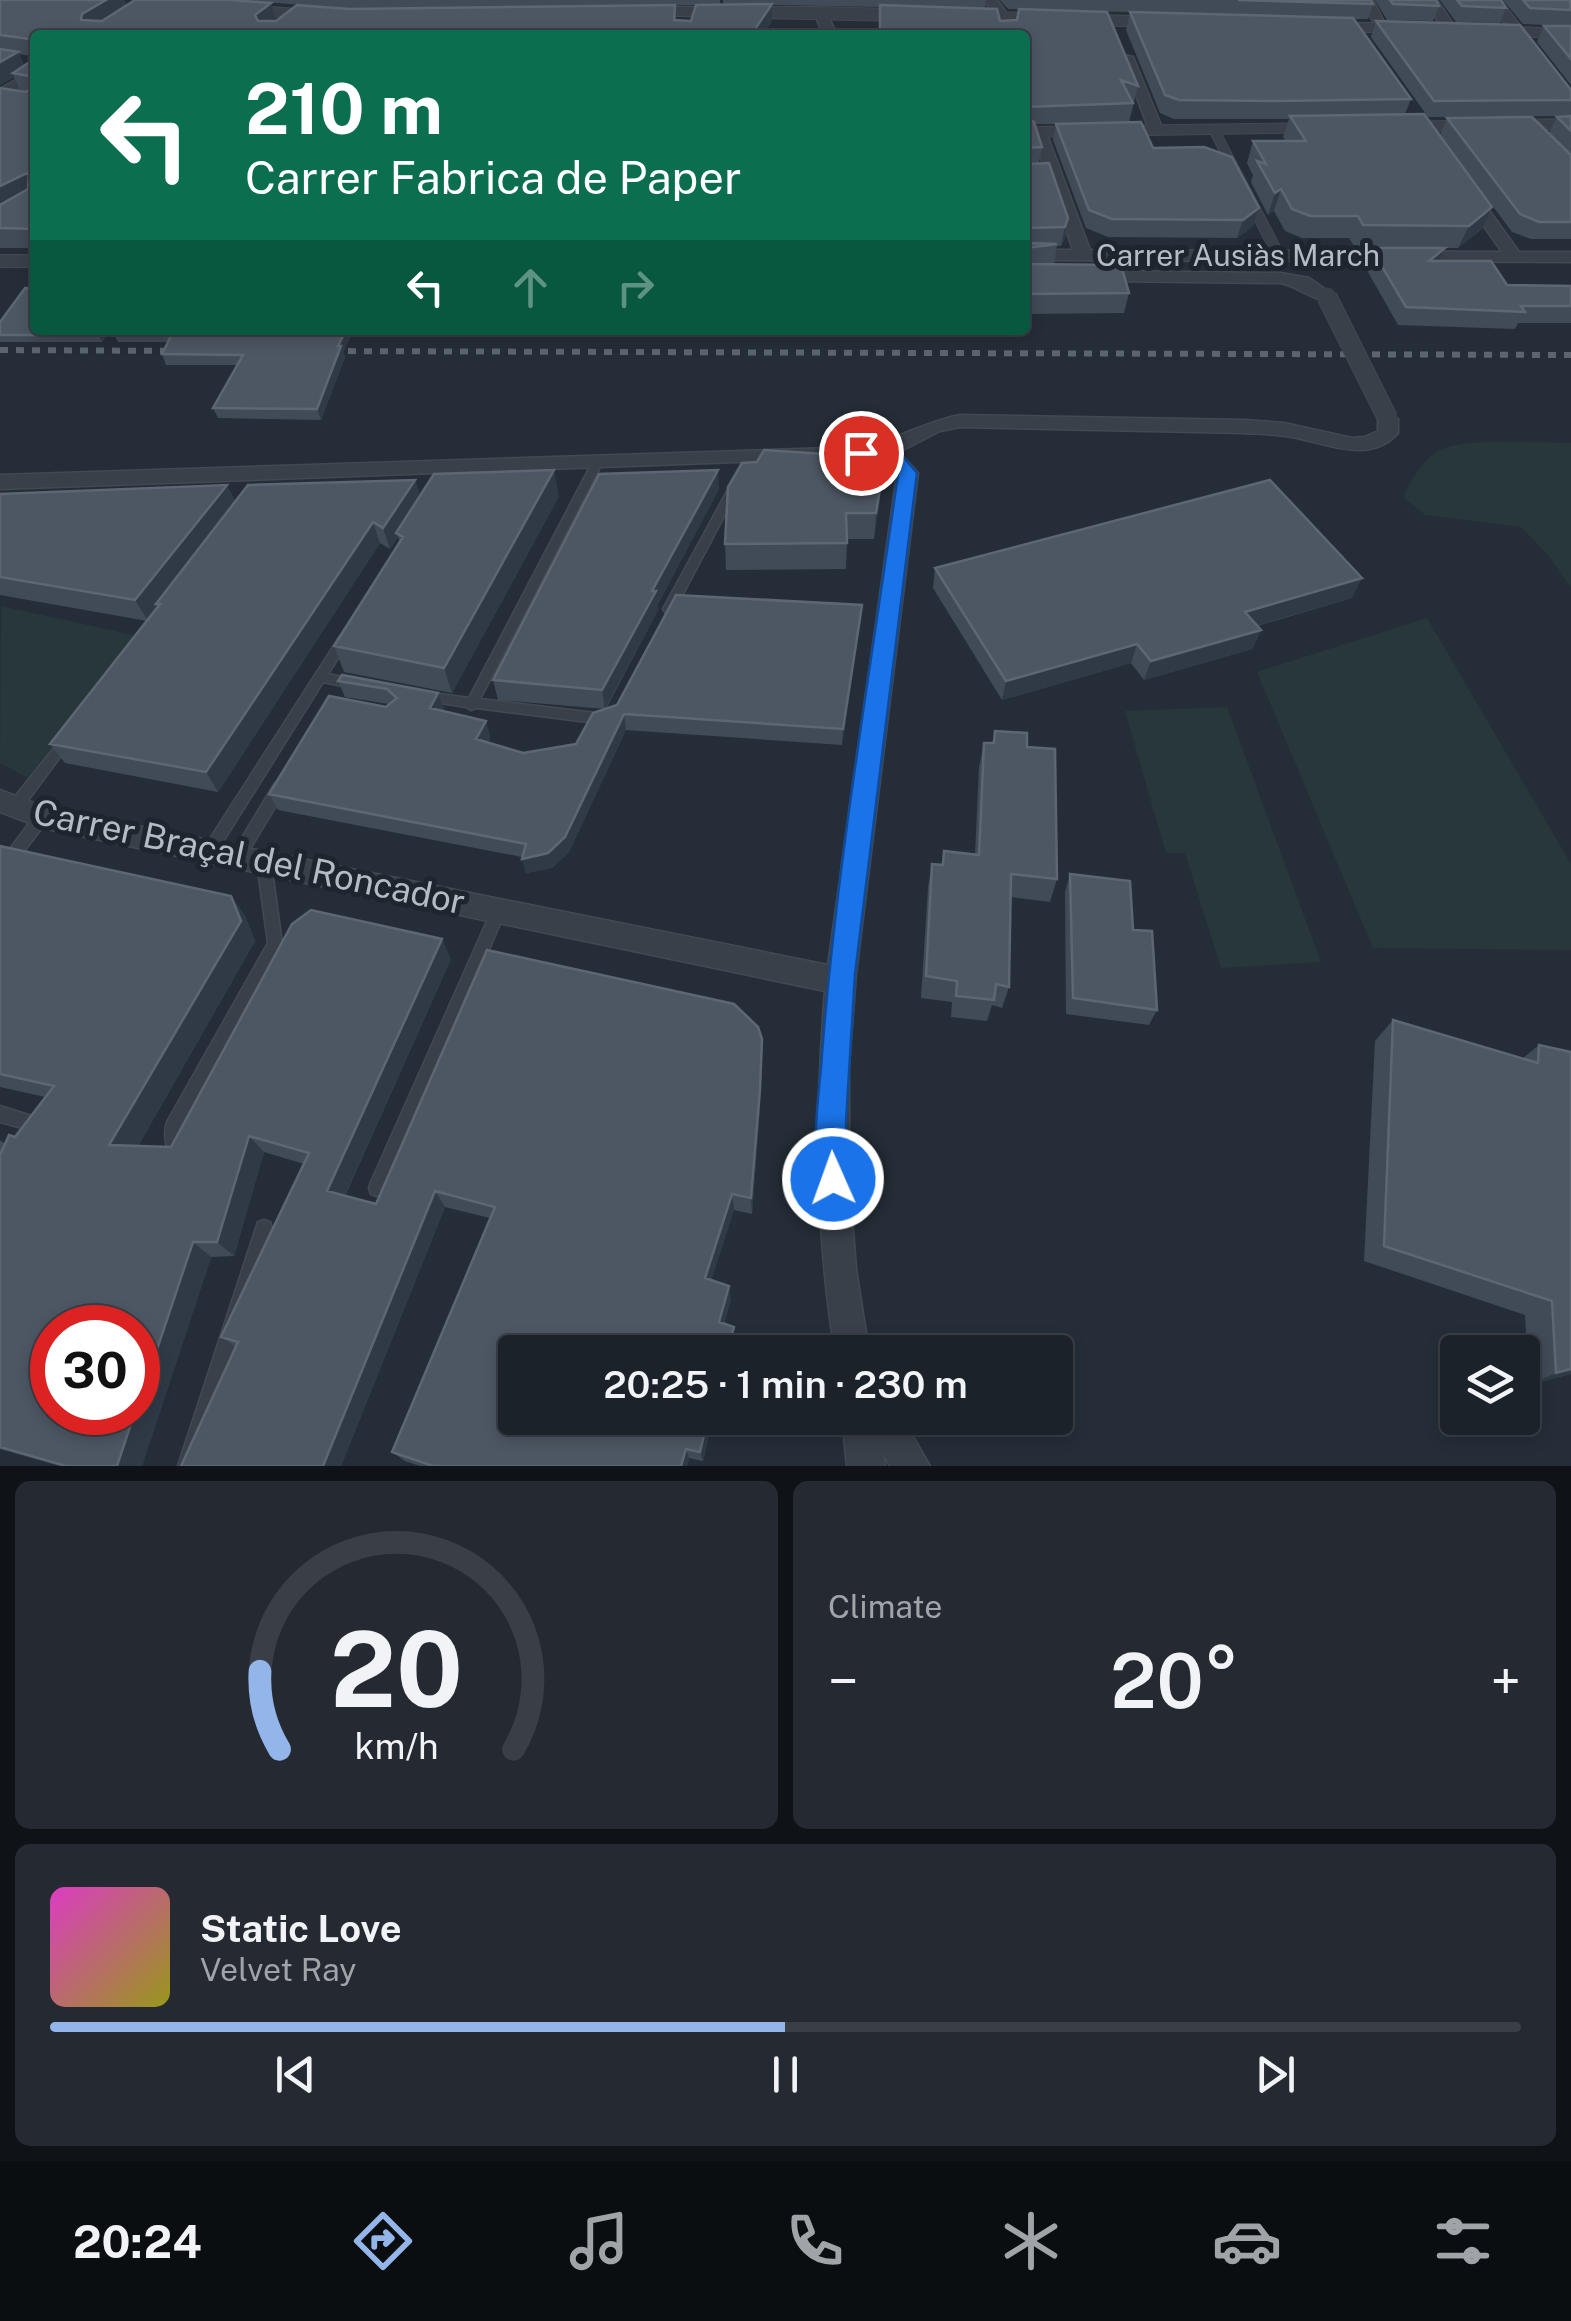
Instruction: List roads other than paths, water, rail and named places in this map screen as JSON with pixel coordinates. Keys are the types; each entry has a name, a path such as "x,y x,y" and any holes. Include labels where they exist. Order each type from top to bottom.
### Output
{"street":[{"path":"990,0 1006,22 1005,30"},
{"path":"1367,0 1383,27"},
{"path":"1430,0 1450,30"},
{"path":"1493,0 1571,100"},
{"path":"207,7 338,17"},
{"path":"612,12 687,18 820,12 1187,23"},
{"path":"820,12 828,30"},
{"path":"285,25 300,14"},
{"path":"1110,20 1156,130"},
{"path":"1298,26 1357,34 1383,27 1571,34"},
{"path":"18,61 30,63"},
{"path":"0,96 30,77"},
{"path":"0,96 30,101"},
{"path":"1417,119 1433,143"},
{"path":"1083,255 1032,132 1356,128 1417,119 1571,124"},
{"path":"1530,124 1550,148"},
{"path":"1214,130 1279,256"},
{"path":"1456,176 1514,257"},
{"name":"Carrer Ausiàs March","path":"1030,255 1571,257"},
{"path":"0,261 30,261"},
{"name":"Carrer Ausiàs March","path":"877,450 913,441 934,426 960,421 1274,428 1358,444 1388,433 1388,419 1326,297 1304,282 1280,278 1030,275"},
{"path":"0,482 447,477 597,463 877,450 894,458 908,473 841,981 832,1122 839,1269 849,1335"},
{"name":"Carrer Braçal del Roncador","path":"8,804 42,817 841,981"},
{"path":"862,1435 866,1466"},
{"path":"892,1435 911,1466"}],"lane":[{"path":"658,630 750,458"},
{"path":"472,705 597,463"},
{"path":"209,852 350,628"},
{"path":"320,677 358,684"},
{"path":"415,694 596,720 612,716"},
{"path":"8,804 74,732"},
{"path":"174,1145 174,1127 275,944 250,860 284,780"},
{"path":"0,872 42,817"},
{"path":"377,1188 499,910"},
{"path":"0,1114 32,1123 24,1141"},
{"path":"187,1466 264,1228"}],"railway":[{"path":"0,350 191,351"},
{"path":"316,351 1571,355"}]}
